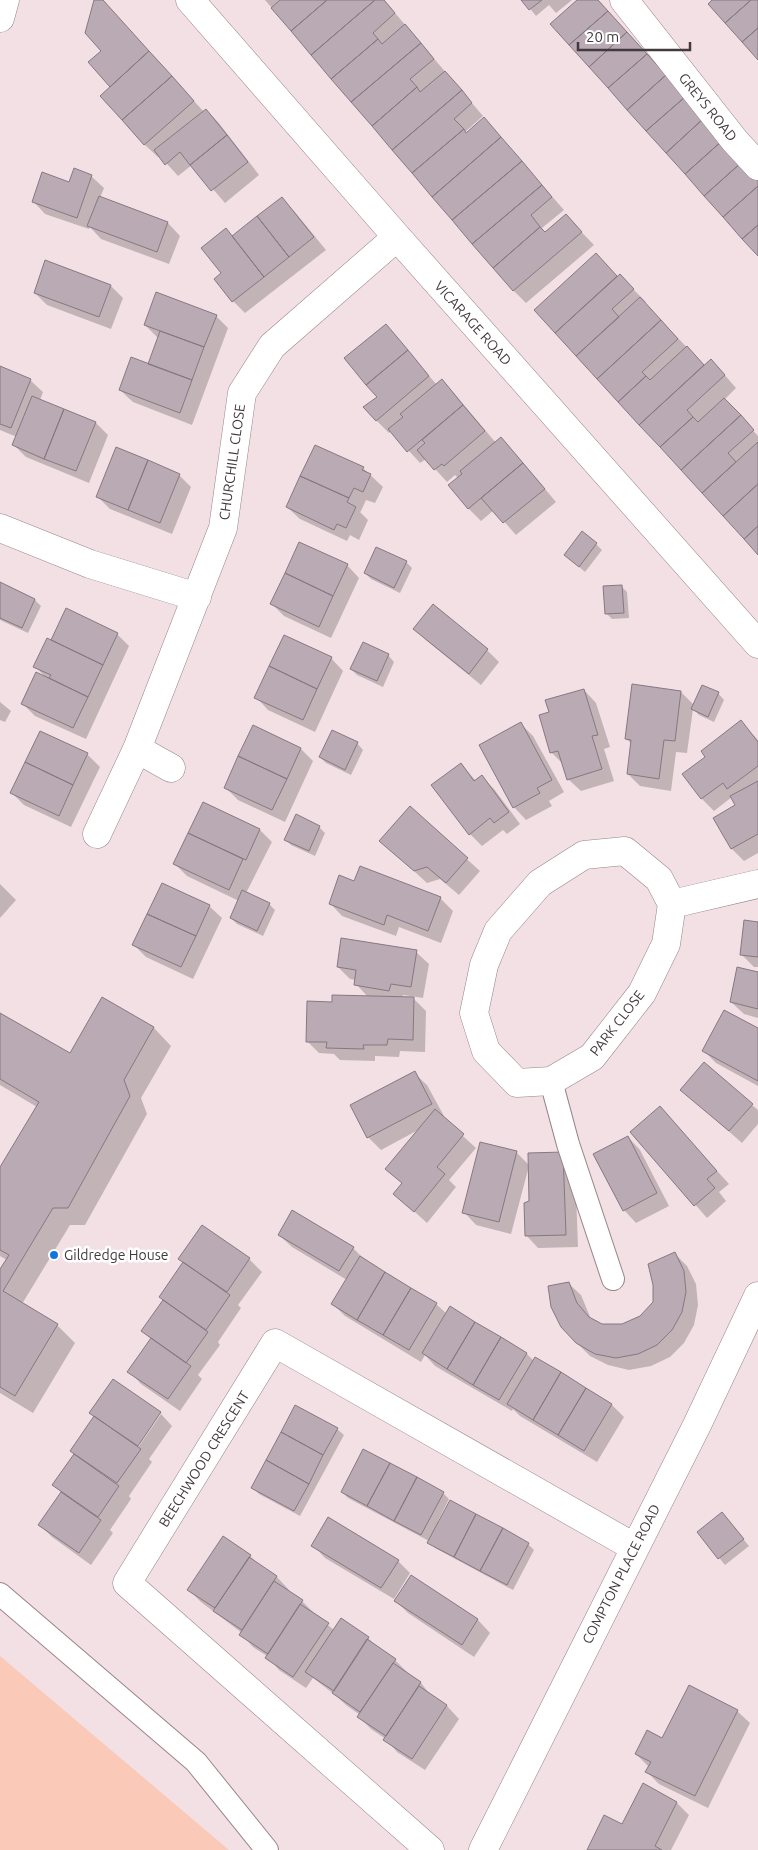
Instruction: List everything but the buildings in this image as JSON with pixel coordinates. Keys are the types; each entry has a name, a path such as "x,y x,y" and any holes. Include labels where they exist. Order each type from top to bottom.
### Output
{"street":[{"path":"0,18 5,0"},
{"name":"VICARAGE ROAD","path":"190,0 397,237 758,644"},
{"name":"GREYS ROAD","path":"624,0 735,141 758,166"},
{"name":"CHURCHILL CLOSE","path":"97,834 137,750 222,528 242,393 272,346 397,237"},
{"path":"0,528 90,564 197,597"},
{"path":"137,750 171,768"},
{"name":"PARK CLOSE","path":"624,851 659,879 672,904 666,944 642,993 592,1057 551,1081 517,1083 486,1051 474,1012 484,965 498,931 540,883 584,855 624,851"},
{"path":"672,904 758,884"},
{"name":"COMPTON PLACE ROAD","path":"483,1850 697,1425 758,1296"},
{"name":"BEECHWOOD CRESCENT","path":"430,1850 127,1583 275,1344 634,1547"}],"lane":[{"path":"551,1081 568,1144 613,1279"},
{"path":"0,1594 196,1762 267,1850"}],"shaded area":[{"path":"0,1656 229,1850 0,1850"}],"place":[{"name":"Gildredge House","path":"54,1255"}]}
